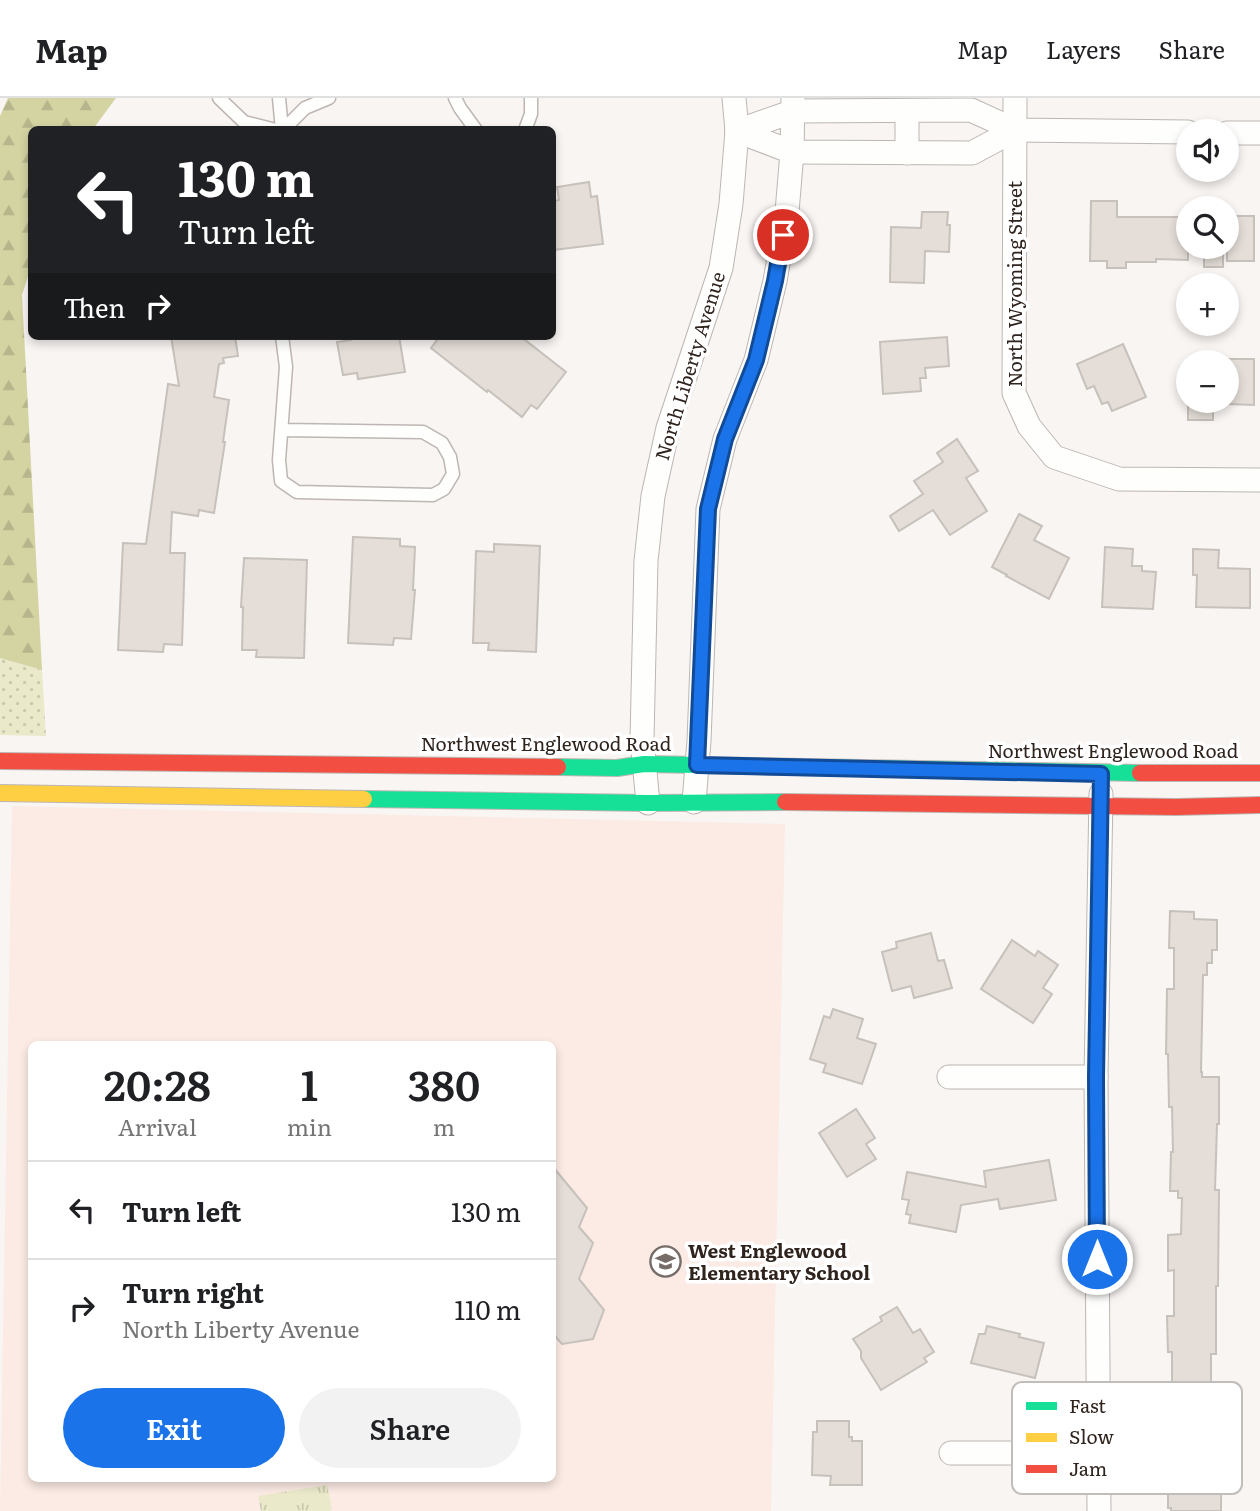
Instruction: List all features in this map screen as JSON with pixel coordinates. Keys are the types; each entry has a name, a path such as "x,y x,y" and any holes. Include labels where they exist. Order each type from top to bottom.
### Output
{"main road":[{"name":"Northwest Englewood Road","path":"0,761 617,768 644,764 1101,774 1260,773"},
{"path":"0,793 648,803 1260,805"}],"street":[{"name":"North Liberty Avenue","path":"648,803 642,740 646,561 653,496 668,428 721,268 731,204 737,131 734,98"},
{"name":"North Wyoming Street","path":"1015,98 1014,393 1029,426 1054,457 1119,479 1260,480"},
{"path":"694,802 708,509 725,439 756,360 775,281 787,212 793,105"},
{"path":"737,131 793,105 907,111 971,110 1015,130 1176,132"},
{"path":"907,111 907,153"},
{"path":"737,131 792,152 972,153 1015,130"},
{"path":"1239,133 1260,133"},
{"path":"1098,1382 1096,1077 1101,774"},
{"path":"949,1077 1096,1077"},
{"path":"951,1453 1012,1453"}],"lane":[{"path":"219,98 244,122 260,126"},
{"path":"279,98 282,126"},
{"path":"287,126 305,108 329,98"},
{"path":"455,98 472,126"},
{"path":"526,126 531,114 531,98"},
{"path":"283,340 286,367 279,460 281,481 297,492 433,495 444,489 453,474 450,457 442,443 423,432 283,430"}],"shaded area":[{"name":"West Englewood Elementary School","path":"12,806 785,824 771,1511 0,1511"}],"green space":[{"path":"8,98 116,98 95,126 28,126 28,276 22,295 42,670 0,658 0,116"},
{"path":"0,658 42,670 46,736 0,735"},
{"path":"327,1485 332,1509 330,1511 261,1511 258,1496"}],"building":[{"path":"589,182 591,197 597,196 603,244 556,250 556,200 559,200 557,187"},
{"path":"1091,201 1117,201 1117,217 1176,217 1176,259 1188,259 1126,262 1126,268 1107,268 1107,261 1090,261"},
{"path":"922,212 948,212 949,252 925,251 924,283 890,282 891,227 921,228"},
{"path":"1239,216 1254,216 1254,261 1227,261 1239,259"},
{"path":"1204,259 1223,259 1223,267 1204,267"},
{"path":"947,337 949,366 925,368 926,378 920,378 921,391 883,394 880,342"},
{"path":"172,340 236,340 238,356 223,358 224,363 219,364 214,397 229,400 214,513 199,510 198,516 172,512 170,553 185,553 182,645 164,644 163,652 118,650 123,543 146,544 168,384 179,386"},
{"path":"400,340 405,372 358,379 357,373 343,375 337,342"},
{"path":"437,340 525,340 566,372 537,409 531,405 522,417 431,348"},
{"path":"1123,344 1146,397 1112,411 1108,402 1102,404 1094,386 1087,389 1077,364"},
{"path":"1239,359 1254,359 1254,405 1239,404"},
{"path":"1188,413 1213,413 1213,420 1188,420"},
{"path":"957,439 978,471 966,478 987,511 950,535 933,510 899,531 890,516 923,494 914,481 943,462 937,453"},
{"path":"1019,514 1042,526 1034,540 1069,558 1049,599 992,567"},
{"path":"353,537 400,539 400,546 415,547 411,639 394,638 393,645 348,643"},
{"path":"494,544 540,546 536,652 488,650 489,643 473,643 476,551 494,552"},
{"path":"1105,547 1133,549 1132,566 1142,566 1142,571 1156,572 1153,609 1102,607"},
{"path":"1193,549 1219,550 1218,568 1250,569 1250,608 1196,607 1197,575 1193,575"},
{"path":"244,558 307,560 304,658 256,657 257,650 242,650"},
{"path":"1170,911 1194,912 1194,919 1217,920 1217,950 1212,950 1212,963 1207,963 1207,975 1203,975 1201,1072 1202,1077 1219,1077 1215,1190 1219,1190 1218,1286 1216,1354 1211,1354 1211,1382 1172,1382 1172,1352 1168,1352 1167,1316 1174,1316 1174,1270 1168,1271 1168,1235 1181,1234 1182,1198 1178,1198 1178,1191 1170,1191 1173,1152 1172,1107 1169,1107 1166,1054 1167,989 1174,989 1174,948 1169,948"},
{"path":"931,933 938,961 944,960 952,988 914,998 911,986 892,991 882,952 897,948 896,942"},
{"path":"1012,940 1035,956 1038,951 1058,965 1043,988 1052,994 1033,1023 981,989"},
{"path":"833,1009 863,1019 857,1038 876,1044 862,1084 823,1072 826,1064 810,1059 824,1016 830,1018"},
{"path":"856,1109 875,1138 866,1144 876,1159 847,1177 819,1133"},
{"path":"1049,1160 1056,1200 1000,1209 998,1199 961,1205 956,1232 909,1223 911,1215 906,1214 909,1200 902,1199 907,1172 986,1187 984,1171"},
{"path":"556,1171 587,1208 579,1227 593,1243 579,1279 604,1310 593,1339 562,1344 556,1337"},
{"path":"897,1307 913,1333 920,1329 934,1352 924,1358 927,1362 881,1390 861,1358 861,1351 853,1339 882,1321 880,1317"},
{"path":"987,1326 1044,1343 1035,1378 971,1363 979,1334 985,1334"},
{"path":"817,1421 849,1421 849,1437 852,1437 852,1441 862,1441 862,1485 830,1485 831,1476 812,1475 813,1432 817,1432"},
{"path":"1168,1494 1221,1494 1221,1511 1171,1511 1171,1508 1168,1508"}],"traffic: fast":[{"path":"558,767 617,768 644,764 1140,773"},
{"path":"364,799 785,802"}],"traffic: slow":[{"path":"0,793 364,799"}],"traffic: jam":[{"path":"0,761 558,767"},
{"path":"1140,773 1260,773"},
{"path":"785,802 1176,807 1260,805"}],"place":[{"name":"West Englewood Elementary School","path":"665,1262"}],"route":[{"path":"783,235 756,360 725,439 708,509 697,765 1101,774 1096,1077 1097,1259"}]}
